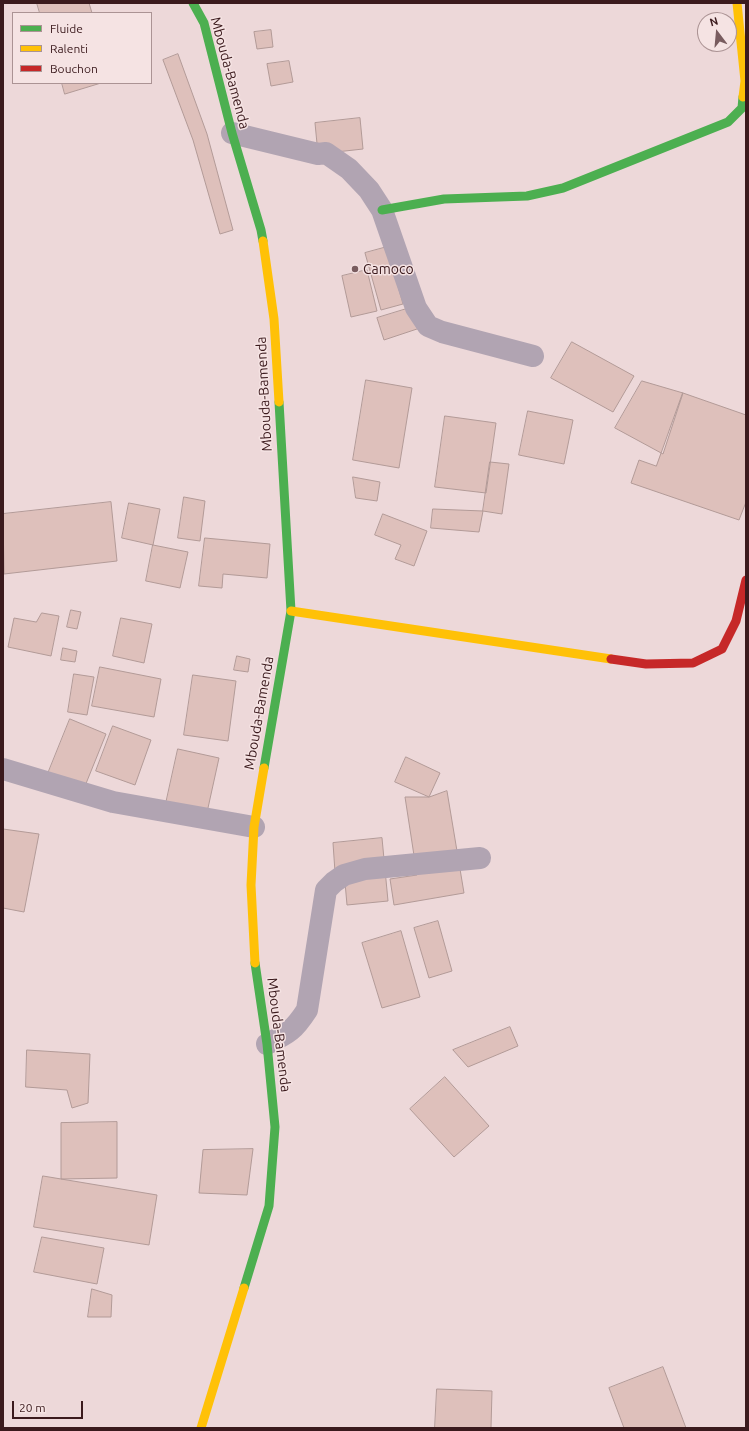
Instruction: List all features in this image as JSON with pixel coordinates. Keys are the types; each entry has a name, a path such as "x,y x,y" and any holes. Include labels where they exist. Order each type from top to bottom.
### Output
{"main road":[{"name":"Mbouda-Bamenda","path":"193,3 204,23 232,133 261,230 274,319 291,611 254,827 251,885 254,954 267,1044 275,1127 269,1206 201,1428"},
{"path":"382,210 444,199 527,196 563,188 728,122 742,108 744,81 737,3"},
{"path":"291,611 646,664 693,663 722,649 736,621 746,580"}],"street":[{"path":"232,133 318,154 326,154 349,169 369,190 382,210 416,308 428,326 442,332 533,356"},
{"path":"3,769 113,802 254,827"},
{"path":"267,1044 287,1034 308,1010 326,890 334,882 344,875 365,869 480,858"}],"building":[{"path":"37,3 89,3 92,12 40,12"},
{"path":"271,30 273,47 257,49 254,32"},
{"path":"178,54 207,134 233,230 220,234 193,140 163,60"},
{"path":"289,61 293,82 271,86 267,64"},
{"path":"62,84 98,84 65,94"},
{"path":"360,118 363,149 318,154 315,123"},
{"path":"387,247 403,304 381,310 365,253"},
{"path":"367,270 377,311 351,317 342,276"},
{"path":"413,307 420,328 384,340 377,318"},
{"path":"572,342 634,376 613,412 551,378"},
{"path":"366,380 412,388 399,468 353,460"},
{"path":"642,381 683,393 663,454 615,428"},
{"path":"683,393 746,415 746,502 739,520 631,483 639,460 656,466"},
{"path":"528,411 573,420 564,464 519,455"},
{"path":"445,416 496,423 486,493 435,487"},
{"path":"490,462 509,464 502,514 483,511"},
{"path":"353,477 380,482 377,501 356,498"},
{"path":"184,497 205,501 200,541 178,538"},
{"path":"111,502 117,561 4,574 3,514"},
{"path":"129,503 160,509 153,545 122,538"},
{"path":"433,509 483,511 479,532 431,528"},
{"path":"383,514 427,531 414,566 395,559 401,545 375,535"},
{"path":"205,538 270,544 267,578 223,574 222,588 199,586"},
{"path":"153,545 188,552 180,588 146,581"},
{"path":"71,610 81,612 77,629 67,627"},
{"path":"42,613 59,616 51,656 8,647 14,618 36,622"},
{"path":"121,618 152,624 144,663 113,656"},
{"path":"63,648 77,651 75,662 61,660"},
{"path":"237,656 250,659 248,672 234,670"},
{"path":"100,667 161,679 154,717 92,706"},
{"path":"74,674 94,677 87,715 68,712"},
{"path":"193,675 236,681 228,741 184,735"},
{"path":"70,719 106,734 83,791 47,776"},
{"path":"113,726 151,740 135,785 96,771"},
{"path":"178,749 219,758 206,817 165,808"},
{"path":"406,757 440,773 429,797 395,782"},
{"path":"447,791 464,893 394,905 390,879 417,875 405,797 429,797"},
{"path":"3,829 39,834 24,912 3,908"},
{"path":"382,838 388,901 347,905 344,871 335,872 333,843"},
{"path":"438,921 452,971 429,978 414,928"},
{"path":"401,931 420,997 382,1008 362,943"},
{"path":"510,1027 518,1046 468,1067 453,1050"},
{"path":"27,1050 90,1054 88,1103 72,1108 67,1090 26,1087"},
{"path":"445,1077 489,1126 454,1157 410,1109"},
{"path":"117,1122 117,1178 61,1179 61,1123"},
{"path":"253,1149 247,1195 199,1193 203,1150"},
{"path":"43,1176 157,1195 149,1245 34,1227"},
{"path":"42,1237 104,1248 97,1284 34,1272"},
{"path":"92,1289 112,1295 111,1317 88,1317"},
{"path":"663,1367 686,1428 624,1428 609,1388"},
{"path":"437,1389 492,1391 491,1428 435,1428"}],"traffic: fast":[{"path":"193,3 204,23 232,133 263,241"},
{"path":"382,210 444,199 527,196 563,188 728,122 742,108 743,97"},
{"path":"264,768 291,611 279,402"},
{"path":"244,1288 269,1206 275,1127 267,1044 255,963"}],"traffic: slow":[{"path":"737,3 745,81 743,97"},
{"path":"263,241 274,319 279,402"},
{"path":"291,611 611,659"},
{"path":"255,963 251,885 254,827 264,768"},
{"path":"201,1428 244,1288"}],"traffic: jam":[{"path":"611,659 646,664 693,663 722,649 736,621 746,580"}],"place":[{"name":"Camoco","path":"355,269"}]}
